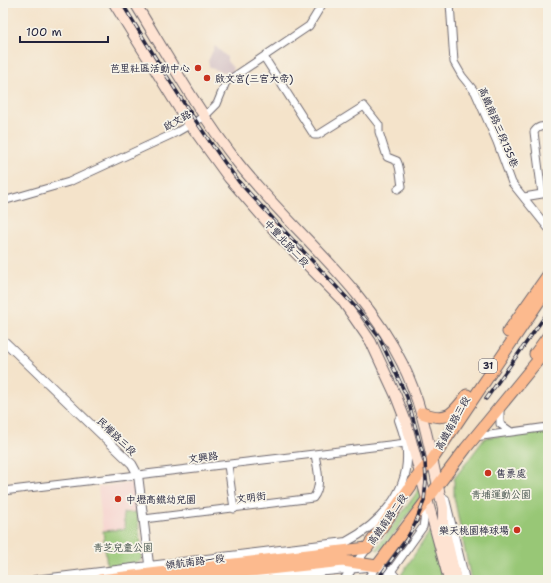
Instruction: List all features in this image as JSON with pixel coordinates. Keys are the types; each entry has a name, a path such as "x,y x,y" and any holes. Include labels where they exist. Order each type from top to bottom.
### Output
{"main road":[{"name":"中豐北路二段","path":"114,3 190,124 229,178 281,238 342,300 371,342 396,396 406,422 449,580"},
{"name":"中豐北路二段","path":"135,3 205,116 238,163 360,296 389,339 402,362 422,413 443,508 443,524 456,580"},
{"name":"高鐵南路三段","path":"432,460 442,438 467,395 476,384 506,335 548,275"},
{"name":"高鐵南路三段","path":"432,460 548,288"},
{"path":"437,486 475,437 548,336"},
{"path":"475,437 548,348"},
{"path":"456,424 476,384"},
{"path":"422,413 436,418 448,417 456,410 467,395"},
{"name":"高鐵南路二段","path":"367,548 420,473 432,460"},
{"name":"高鐵南路二段","path":"377,566 437,486"},
{"name":"領航南路一段","path":"100,580 367,548"},
{"name":"領航南路一段","path":"168,580 343,561 354,566 377,566"}],"street":[{"name":"啟文路","path":"3,201 69,182 177,132 205,116 217,104 226,82 309,26 323,3"},
{"name":"高鐵南路三段135巷","path":"450,3 454,62 462,76 475,92 497,142 512,183 548,228"},
{"path":"264,57 314,135 318,135 364,106 379,124 379,132 387,157 397,161 401,169 399,176 402,186 398,188"},
{"path":"524,197 545,193 534,132 536,128 542,126 548,127"},
{"name":"民權路三段","path":"3,340 132,464 138,475 150,573"},
{"path":"500,408 500,424 510,431"},
{"name":"高鐵南路二段","path":"307,547 346,542 362,534 374,524 390,505 402,487 407,469 406,443 399,420"},
{"path":"475,437 548,427"},
{"name":"文興路","path":"3,491 406,443"},
{"name":"文明街","path":"144,519 313,498 318,492 319,482 315,454"},
{"path":"228,464 234,509"},
{"path":"437,486 447,502 465,580"},
{"path":"385,580 423,526 427,498"},
{"path":"307,547 338,551"},
{"name":"領航南路一段","path":"35,580 150,573 307,547"},
{"name":"高鐵南路二段","path":"344,580 367,548"},
{"name":"領航南路一段","path":"237,580 354,566"},
{"path":"377,566 391,572 398,580"},
{"name":"高鐵南路二段","path":"367,580 377,566"},
{"path":"309,572 321,580"}],"shaded area":[{"path":"215,46 227,57 227,61 233,68 233,74 229,77 227,73 210,68 208,61"},
{"name":"中壢高鐵幼兒園","path":"131,483 134,485 137,512 124,513 125,529 103,531 98,487"}],"green space":[{"name":"青埔運動公園","path":"548,429 548,580 471,580 454,497 454,479 485,438"},
{"path":"420,488 423,493 385,546 379,550 376,549"},
{"name":"青芝兒童公園","path":"137,512 142,553 141,560 137,563 107,567 103,531 125,529 123,513"},
{"path":"430,531 443,580 408,580 401,575"}],"railway":[{"path":"122,3 193,116 239,182 359,311 379,337 407,397 425,461 426,481 424,501 415,524 406,540 377,580"},
{"path":"486,399 548,312"}],"place":[{"name":"芭里社區活動中心","path":"198,68"},
{"name":"啟文宮(三官大帝)","path":"207,78"},
{"name":"售票處","path":"488,473"},
{"name":"中壢高鐵幼兒園","path":"118,499"},
{"name":"樂天桃園棒球場","path":"517,530"}]}
